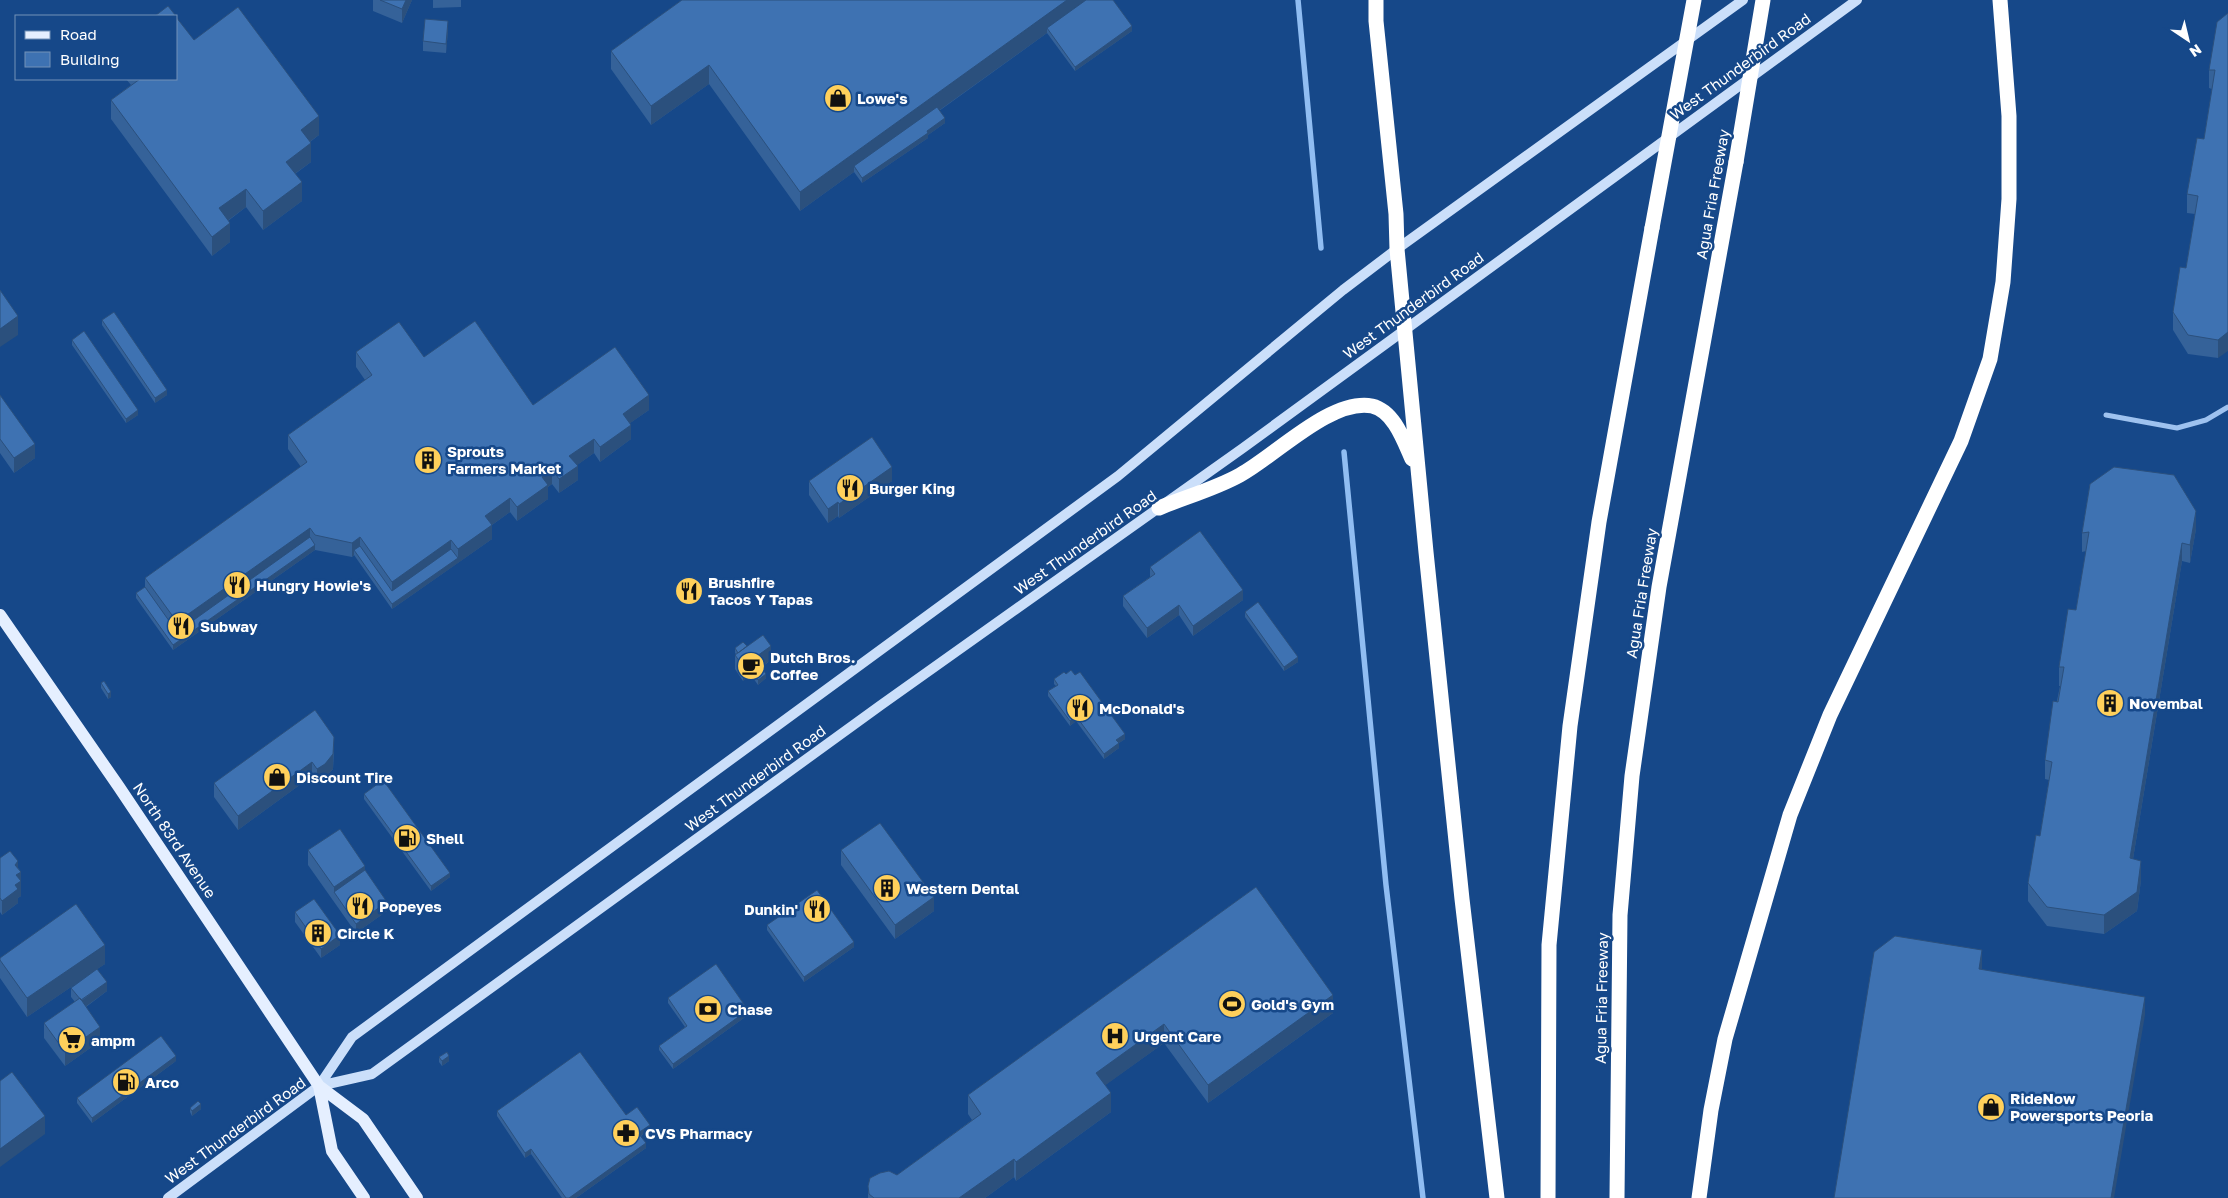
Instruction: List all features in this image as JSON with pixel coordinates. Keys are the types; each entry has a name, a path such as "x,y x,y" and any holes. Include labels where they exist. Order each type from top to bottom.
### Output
{"highway":[{"path":"1376,0 1376,21 1396,214 1397,249 1406,328 1417,468 1462,899 1497,1198"},
{"path":"1548,1198 1549,945 1570,726 1599,522 1694,0"},
{"name":"Agua Fria Freeway","path":"1617,1198 1620,915 1632,776 1659,587 1736,162 1763,0"},
{"path":"1699,1198 1711,1110 1725,1039 1790,815 1830,715 1961,441 1990,359 2003,282 2009,199 2009,116 2000,0"},
{"path":"1159,508 1239,476 1332,414 1355,405 1373,406 1384,411 1399,431 1417,468"}],"main road":[{"name":"West Thunderbird Road","path":"168,1198 319,1086 352,1037 1118,476 1343,290 1743,0"},
{"name":"West Thunderbird Road","path":"319,1086 372,1074 888,699 1159,508 1857,0"},
{"name":"North 83rd Avenue","path":"0,615 119,787 319,1086 363,1119 417,1198"},
{"name":"North 83rd Avenue","path":"319,1086 332,1151 364,1198"}],"street":[{"path":"2106,414 2177,428 2206,420 2228,407"}],"building":[{"path":"380,0 406,0 402,9"},
{"name":"Lowe's","path":"682,0 1067,0 800,192 709,65 651,106 611,51"},
{"path":"1086,0 1113,0 1132,26 1075,67 1047,28"},
{"path":"168,6 175,15 156,15"},
{"path":"238,7 319,116 301,130 311,143 286,162 302,182 263,211 246,189 219,208 230,223 212,237 111,100 139,80 178,80 178,20 194,40"},
{"path":"2228,13 2228,332 2218,340 2188,335 2173,312 2180,267 2186,268 2198,196 2187,194 2197,138 2204,139 2215,70 2209,70 2217,22"},
{"path":"425,19 448,21 446,44 423,41"},
{"path":"937,107 945,118 927,131 928,133 862,178 854,166"},
{"path":"0,290 18,316 0,329"},
{"path":"114,312 167,390 155,398 102,320"},
{"name":"Sprouts Farmers Market","path":"475,321 533,405 615,347 649,395 623,414 631,425 600,447 594,439 569,456 578,466 559,479 552,469 542,477 548,485 517,507 510,498 485,516 492,525 458,549 451,540 392,582 360,537 352,543 315,535 310,528 177,622 145,578 307,462 288,435 372,375 356,352 399,322 424,357"},
{"path":"84,331 138,410 126,419 72,340"},
{"path":"0,395 35,444 14,458 0,439"},
{"name":"Burger King","path":"872,437 892,467 839,504 838,502 828,509 809,481"},
{"name":"Novembal","path":"2114,467 2174,475 2196,511 2190,545 2182,543 2130,858 2141,861 2137,892 2104,915 2047,907 2028,883 2036,835 2040,836 2052,762 2045,760 2053,701 2058,702 2064,667 2059,667 2068,609 2076,610 2089,532 2082,533 2090,484"},
{"path":"1200,531 1243,590 1193,626 1179,605 1147,628 1123,596 1155,574 1150,567"},
{"path":"310,537 315,545 173,645 136,593 145,587 177,632"},
{"path":"360,546 392,591 451,549 458,558 392,604 354,550"},
{"path":"1258,602 1298,657 1284,667 1245,612"},
{"path":"763,635 771,646 743,666 735,655"},
{"path":"743,642 747,646 738,653 735,648"},
{"path":"759,664 766,674 758,680 751,670"},
{"name":"McDonald's","path":"1071,670 1075,675 1080,672 1125,734 1116,740 1119,743 1104,754 1076,716 1070,721 1048,691 1058,685 1054,679 1064,672 1066,674"},
{"path":"104,681 111,692 108,694 101,683"},
{"name":"Discount Tire","path":"315,710 334,737 333,754 325,764 317,769 312,762 238,816 214,783"},
{"name":"Shell","path":"383,780 450,873 431,886 364,794"},
{"name":"Western Dental","path":"880,823 934,897 895,925 841,850"},
{"path":"340,829 365,866 334,887 308,850"},
{"path":"10,851 18,861 15,865 21,872 16,875 21,881 15,885 18,889 2,901 0,898 0,858"},
{"name":"Popeyes","path":"365,870 387,902 356,924 334,892"},
{"path":"1256,887 1333,995 1208,1085 1164,1024 1096,1073 1111,1093 1016,1162 1014,1159 959,1198 874,1198 869,1194 870,1178 889,1171 897,1175 981,1114 968,1095"},
{"path":"817,890 854,942 804,977 767,925"},
{"name":"Circle K","path":"314,899 340,935 321,949 295,912"},
{"path":"76,904 105,945 27,998 0,958"},
{"name":"RideNow Powersports Peoria","path":"1895,936 1982,950 1979,969 2145,997 2111,1198 1834,1198 1874,952"},
{"name":"Chase","path":"716,964 748,1010 673,1064 659,1046 687,1026 668,998"},
{"path":"97,969 107,982 81,1000 71,988"},
{"path":"80,998 100,1027 65,1052 44,1023"},
{"name":"Arco","path":"161,1036 176,1056 92,1118 77,1098"},
{"path":"447,1052 449,1056 442,1061 439,1057"},
{"name":"CVS Pharmacy","path":"580,1052 626,1115 637,1107 650,1125 638,1133 646,1143 569,1198 566,1198 531,1149 525,1153 497,1111"},
{"path":"12,1072 45,1116 0,1149 0,1081"},
{"path":"198,1101 201,1104 192,1111 190,1108"}],"waterway":[{"path":"1298,0 1321,248"},
{"path":"1344,452 1386,885 1423,1198"}],"place":[{"name":"Lowe's","path":"838,98"},
{"name":"Sprouts Farmers Market","path":"428,460"},
{"name":"Burger King","path":"850,488"},
{"name":"Hungry Howie's","path":"237,585"},
{"name":"Brushfire Tacos Y Tapas","path":"689,591"},
{"name":"Subway","path":"181,626"},
{"name":"Dutch Bros. Coffee","path":"751,666"},
{"name":"Novembal","path":"2110,703"},
{"name":"McDonald's","path":"1080,708"},
{"name":"Discount Tire","path":"277,777"},
{"name":"Shell","path":"407,838"},
{"name":"Western Dental","path":"887,888"},
{"name":"Popeyes","path":"360,906"},
{"name":"Dunkin'","path":"817,909"},
{"name":"Circle K","path":"318,933"},
{"name":"Gold's Gym","path":"1232,1004"},
{"name":"Chase","path":"708,1009"},
{"name":"Urgent Care","path":"1115,1036"},
{"name":"ampm","path":"72,1040"},
{"name":"Arco","path":"126,1082"},
{"name":"RideNow Powersports Peoria","path":"1991,1107"},
{"name":"CVS Pharmacy","path":"626,1133"}]}
